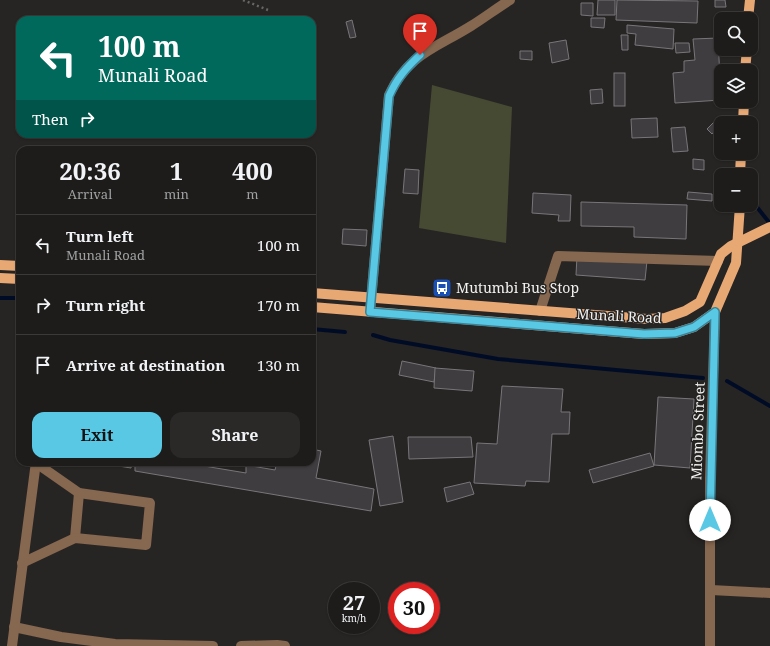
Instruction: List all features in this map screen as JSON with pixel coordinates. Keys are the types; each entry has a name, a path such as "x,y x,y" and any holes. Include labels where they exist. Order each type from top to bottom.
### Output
{"main road":[{"path":"749,12 750,0"},
{"path":"715,312 736,263 739,243 740,212"},
{"name":"Munali Road","path":"316,294 647,319 665,318 685,311 700,302 721,254 770,227"},
{"path":"0,265 16,266"},
{"path":"0,278 16,280"},
{"name":"Munali Road","path":"316,307 644,334 675,333 694,327 715,312"}],"street":[{"path":"370,312 389,96 395,82 403,71 420,55 472,26 510,0"},
{"path":"540,311 558,256 718,261"},
{"name":"Miombo Street","path":"710,646 710,478 715,312"},
{"path":"12,646 35,466"},
{"path":"22,563 75,538 146,545 150,503 79,494 41,466"},
{"path":"75,538 79,494"},
{"path":"711,590 770,593"},
{"path":"14,627 61,637 115,644 213,646"},
{"path":"241,646 285,646"}],"path":[{"path":"243,0 268,10"}],"green space":[{"path":"432,85 512,107 506,243 419,228"}],"building":[{"path":"598,0 615,0 615,15 597,15"},
{"path":"617,0 698,1 697,23 616,20"},
{"path":"715,0 725,0 726,7 715,7"},
{"path":"581,3 593,3 593,16 581,15"},
{"path":"591,18 605,18 604,28 591,27"},
{"path":"352,20 356,37 350,38 346,22"},
{"path":"627,25 674,29 673,49 635,45 636,34 627,33"},
{"path":"621,35 628,35 628,50 622,50"},
{"path":"714,38 714,56 719,56 719,64 714,64 714,100 675,103 673,73 684,72 684,61 695,60 693,39"},
{"path":"566,40 569,59 552,63 549,43"},
{"path":"675,43 689,43 690,52 676,53"},
{"path":"520,51 532,51 532,60 520,59"},
{"path":"614,73 625,73 625,106 614,106"},
{"path":"602,89 603,103 591,104 590,90"},
{"path":"657,118 658,137 632,138 631,119"},
{"path":"714,122 714,132 712,134 707,129"},
{"path":"685,127 688,151 673,152 671,128"},
{"path":"693,159 704,160 704,170 693,169"},
{"path":"405,169 419,170 418,194 403,193"},
{"path":"688,192 712,194 712,201 687,199"},
{"path":"533,193 571,195 570,221 558,221 559,215 532,213"},
{"path":"581,202 687,205 686,239 634,237 634,227 581,226"},
{"path":"343,229 367,230 366,246 342,244"},
{"path":"577,256 647,261 645,280 576,275"},
{"path":"402,361 436,368 434,382 399,375"},
{"path":"435,368 474,371 472,391 434,388"},
{"path":"502,386 563,389 561,412 570,412 569,434 552,434 549,482 526,481 525,486 474,483 477,443 497,444"},
{"path":"658,397 694,399 690,468 654,465"},
{"path":"393,436 403,502 380,506 369,440"},
{"path":"408,437 471,437 473,457 409,459"},
{"path":"316,450 321,451 316,478 374,489 371,511 135,471 135,466 204,466 246,473 246,466 275,470 276,466 316,466"},
{"path":"650,453 654,466 593,483 589,470"},
{"path":"119,466 131,466 131,468"},
{"path":"470,482 474,494 447,502 444,488"}],"waterway":[{"path":"758,208 768,221"},
{"path":"0,298 16,298"},
{"path":"316,329 345,332"},
{"path":"373,335 390,340 498,359 703,378"},
{"path":"727,381 770,406"}],"place":[{"name":"Mutumbi Bus Stop","path":"442,288"}],"route":[{"path":"420,55 403,71 395,82 389,96 370,312 644,334 675,333 694,327 715,312 710,520"}]}
